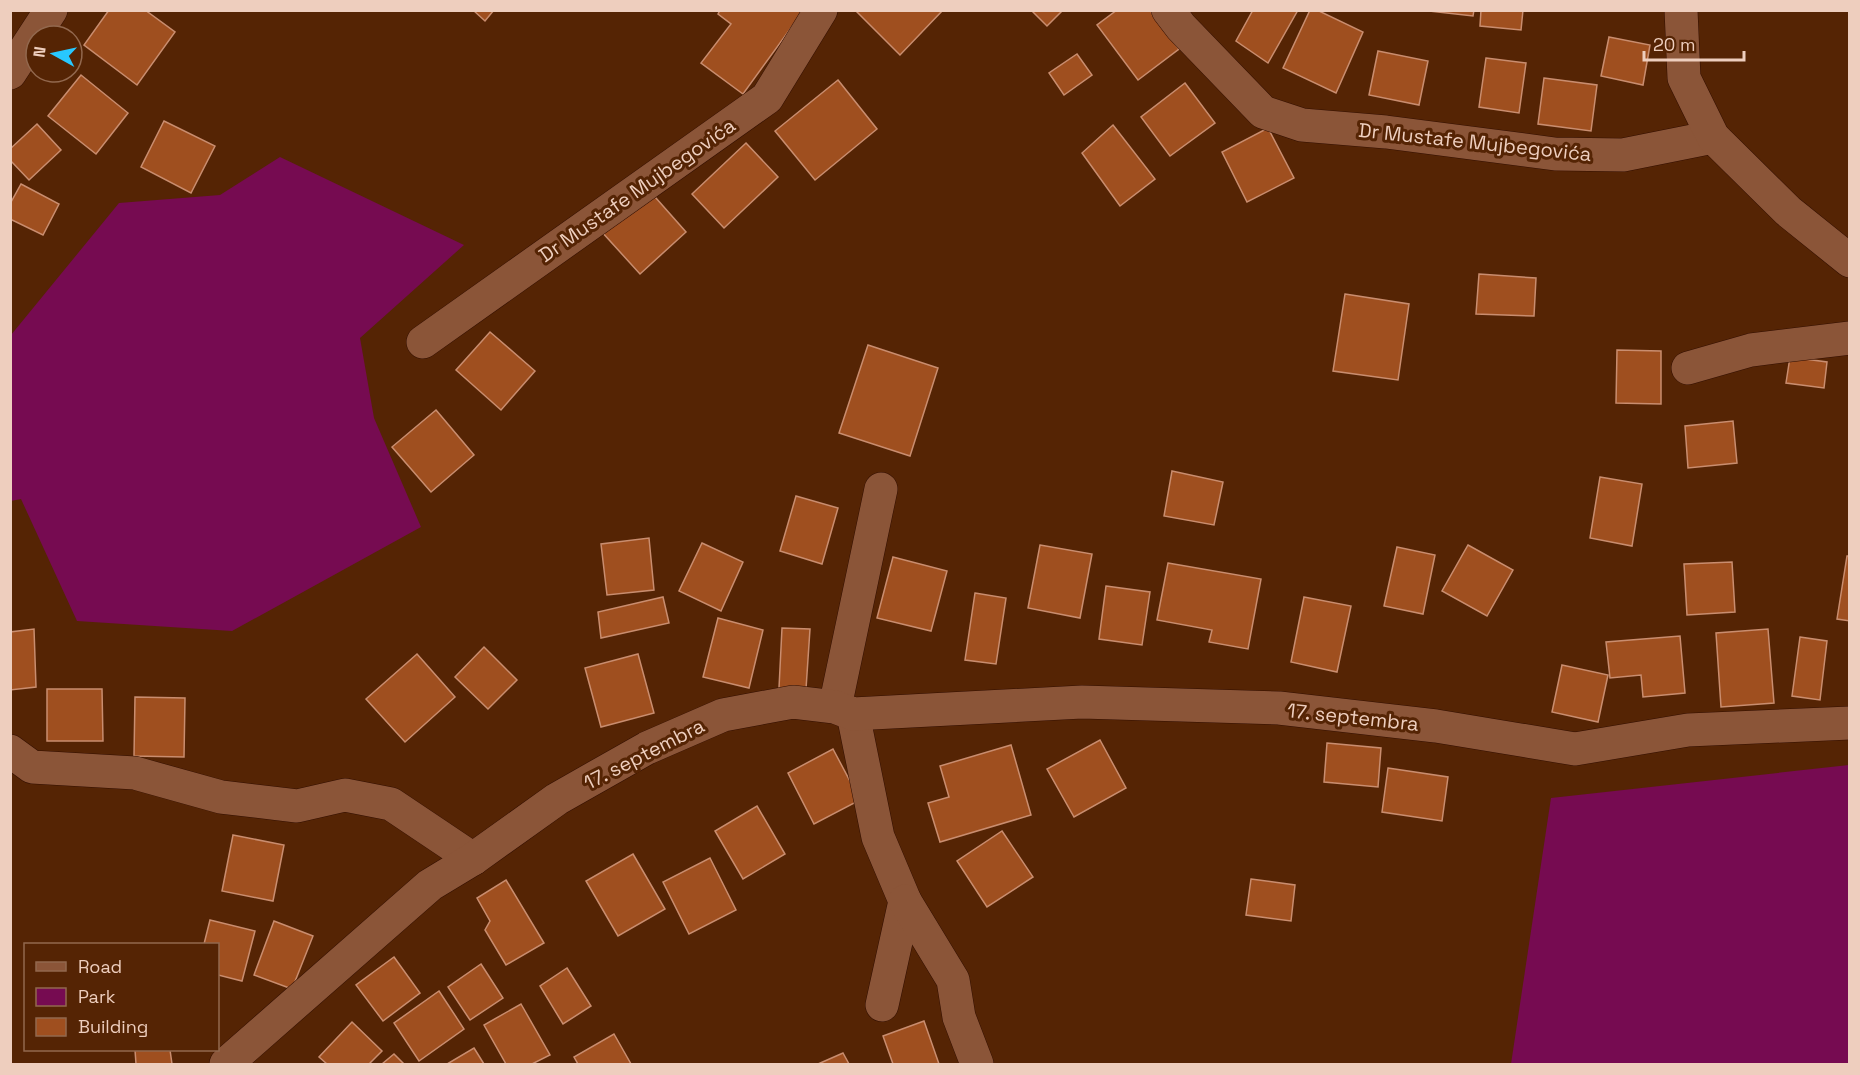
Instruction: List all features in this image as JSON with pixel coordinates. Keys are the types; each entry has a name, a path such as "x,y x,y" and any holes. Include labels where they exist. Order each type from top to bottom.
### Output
{"street":[{"path":"10,73 51,10"},
{"name":"Dr Mustafe Mujbegovića","path":"423,342 767,98 821,10"},
{"name":"Dr Mustafe Mujbegovića","path":"1168,10 1181,27 1263,112 1302,125 1386,132 1555,154 1623,155 1713,137"},
{"path":"1682,10 1684,78 1713,137 1788,211 1850,261"},
{"path":"1688,368 1751,350 1850,338"},
{"path":"881,489 844,710 878,837 905,901 952,980 959,1017 977,1065"},
{"name":"17. septembra","path":"226,1065 430,885 473,859 557,799 647,748 723,715 792,702 844,710 1082,702 1278,708 1436,726 1575,749 1688,730 1850,723"},
{"path":"10,751 32,767 135,773 220,797 297,806 345,795 392,804 473,859"},
{"path":"882,1005 905,901"}],"green space":[{"path":"280,157 464,245 360,338 374,418 421,527 232,631 77,621 21,499 11,501 11,335 119,203 220,195"},
{"path":"1849,765 1849,1064 1511,1064 1551,798"}],"building":[{"path":"109,10 145,10 175,32 137,85 84,45"},
{"path":"473,10 494,10 485,21"},
{"path":"720,10 804,10 743,94 701,63 731,24 718,14"},
{"path":"855,10 943,10 900,55"},
{"path":"1031,10 1063,10 1047,26"},
{"path":"1117,10 1150,10 1179,49 1138,80 1097,25"},
{"path":"1253,10 1298,10 1268,63 1236,41"},
{"path":"1310,10 1317,10 1363,32 1336,93 1283,68"},
{"path":"1420,10 1474,10 1473,16"},
{"path":"1481,10 1523,10 1521,30 1480,26"},
{"path":"1609,37 1650,45 1643,85 1601,76"},
{"path":"1378,51 1428,61 1419,105 1369,95"},
{"path":"1077,54 1092,75 1064,95 1049,73"},
{"path":"1486,58 1526,63 1519,113 1479,107"},
{"path":"84,77 128,113 96,154 48,116 74,84 84,84"},
{"path":"1544,78 1597,85 1591,131 1538,124"},
{"path":"838,80 877,129 815,180 775,131"},
{"path":"1185,83 1215,123 1170,156 1141,117"},
{"path":"164,121 215,146 191,193 141,167"},
{"path":"37,124 61,150 29,180 10,160 10,149"},
{"path":"1113,125 1155,179 1120,206 1082,153"},
{"path":"1268,128 1294,178 1247,202 1222,152"},
{"path":"746,143 778,177 724,228 692,194"},
{"path":"21,184 59,204 43,235 10,219 10,204"},
{"path":"648,189 686,232 640,274 601,231"},
{"path":"1479,274 1536,278 1534,316 1476,314"},
{"path":"1345,294 1409,304 1398,380 1333,371"},
{"path":"490,332 535,371 501,410 456,370"},
{"path":"868,345 938,368 910,456 839,433"},
{"path":"1617,350 1661,351 1661,404 1616,403"},
{"path":"1790,357 1827,362 1824,388 1786,383"},
{"path":"436,410 474,455 431,492 392,447"},
{"path":"1733,421 1737,463 1688,468 1685,426"},
{"path":"1172,471 1223,482 1214,525 1164,516"},
{"path":"1600,477 1642,484 1632,546 1590,538"},
{"path":"796,496 838,508 822,564 780,551"},
{"path":"649,538 654,590 607,595 601,544"},
{"path":"702,543 743,562 721,611 679,591"},
{"path":"1040,545 1092,554 1080,618 1028,608"},
{"path":"1468,545 1513,570 1487,616 1442,591"},
{"path":"1397,547 1435,555 1423,614 1384,606"},
{"path":"1847,556 1850,556 1850,621 1837,619"},
{"path":"893,557 947,571 931,631 877,618"},
{"path":"1732,562 1735,612 1687,615 1684,564"},
{"path":"1168,563 1261,579 1248,649 1209,642 1212,630 1157,620"},
{"path":"1106,586 1150,592 1142,645 1099,639"},
{"path":"975,593 1006,598 996,664 965,660"},
{"path":"663,597 669,623 601,638 598,612"},
{"path":"1304,597 1351,606 1337,672 1291,662"},
{"path":"718,618 763,630 749,688 703,677"},
{"path":"782,628 810,629 806,689 779,688"},
{"path":"34,629 36,687 10,690 10,632"},
{"path":"1768,629 1774,703 1721,707 1716,633"},
{"path":"1680,636 1685,693 1643,697 1641,675 1610,678 1606,642"},
{"path":"1800,637 1827,641 1820,700 1792,696"},
{"path":"484,647 517,680 488,709 455,677"},
{"path":"417,654 455,697 405,742 366,699"},
{"path":"638,654 654,713 601,727 585,668"},
{"path":"1562,665 1608,675 1598,722 1552,712"},
{"path":"47,689 102,689 103,741 47,741"},
{"path":"135,697 185,698 184,757 134,756"},
{"path":"1100,740 1126,788 1074,817 1047,769"},
{"path":"1327,743 1381,748 1378,787 1324,782"},
{"path":"1011,745 1031,815 940,842 928,803 949,797 940,766"},
{"path":"833,749 860,800 814,824 788,773"},
{"path":"1388,768 1448,777 1442,821 1382,812"},
{"path":"757,806 785,854 743,879 715,831"},
{"path":"1002,831 1033,877 987,907 957,861"},
{"path":"233,835 284,845 273,901 222,891"},
{"path":"633,854 665,909 618,936 586,881"},
{"path":"710,858 736,910 689,934 663,882"},
{"path":"1251,879 1295,885 1291,921 1246,915"},
{"path":"506,880 544,943 506,965 485,930 490,921 477,898"},
{"path":"210,920 255,931 242,981 219,975 219,943 204,943"},
{"path":"274,921 313,936 292,989 254,975"},
{"path":"394,957 420,993 383,1021 356,985"},
{"path":"481,964 503,998 470,1020 448,987"},
{"path":"567,968 591,1006 563,1024 540,986"},
{"path":"439,991 464,1029 419,1061 394,1023"},
{"path":"521,1004 550,1055 532,1064 506,1064 484,1025"},
{"path":"924,1021 939,1064 893,1064 883,1036"},
{"path":"352,1022 382,1051 369,1064 327,1064 319,1057"},
{"path":"614,1034 631,1064 578,1064 574,1057"},
{"path":"474,1048 484,1064 447,1064"},
{"path":"135,1051 170,1051 172,1064 136,1064"},
{"path":"843,1053 849,1064 818,1064"},
{"path":"394,1054 404,1064 382,1064"}]}
